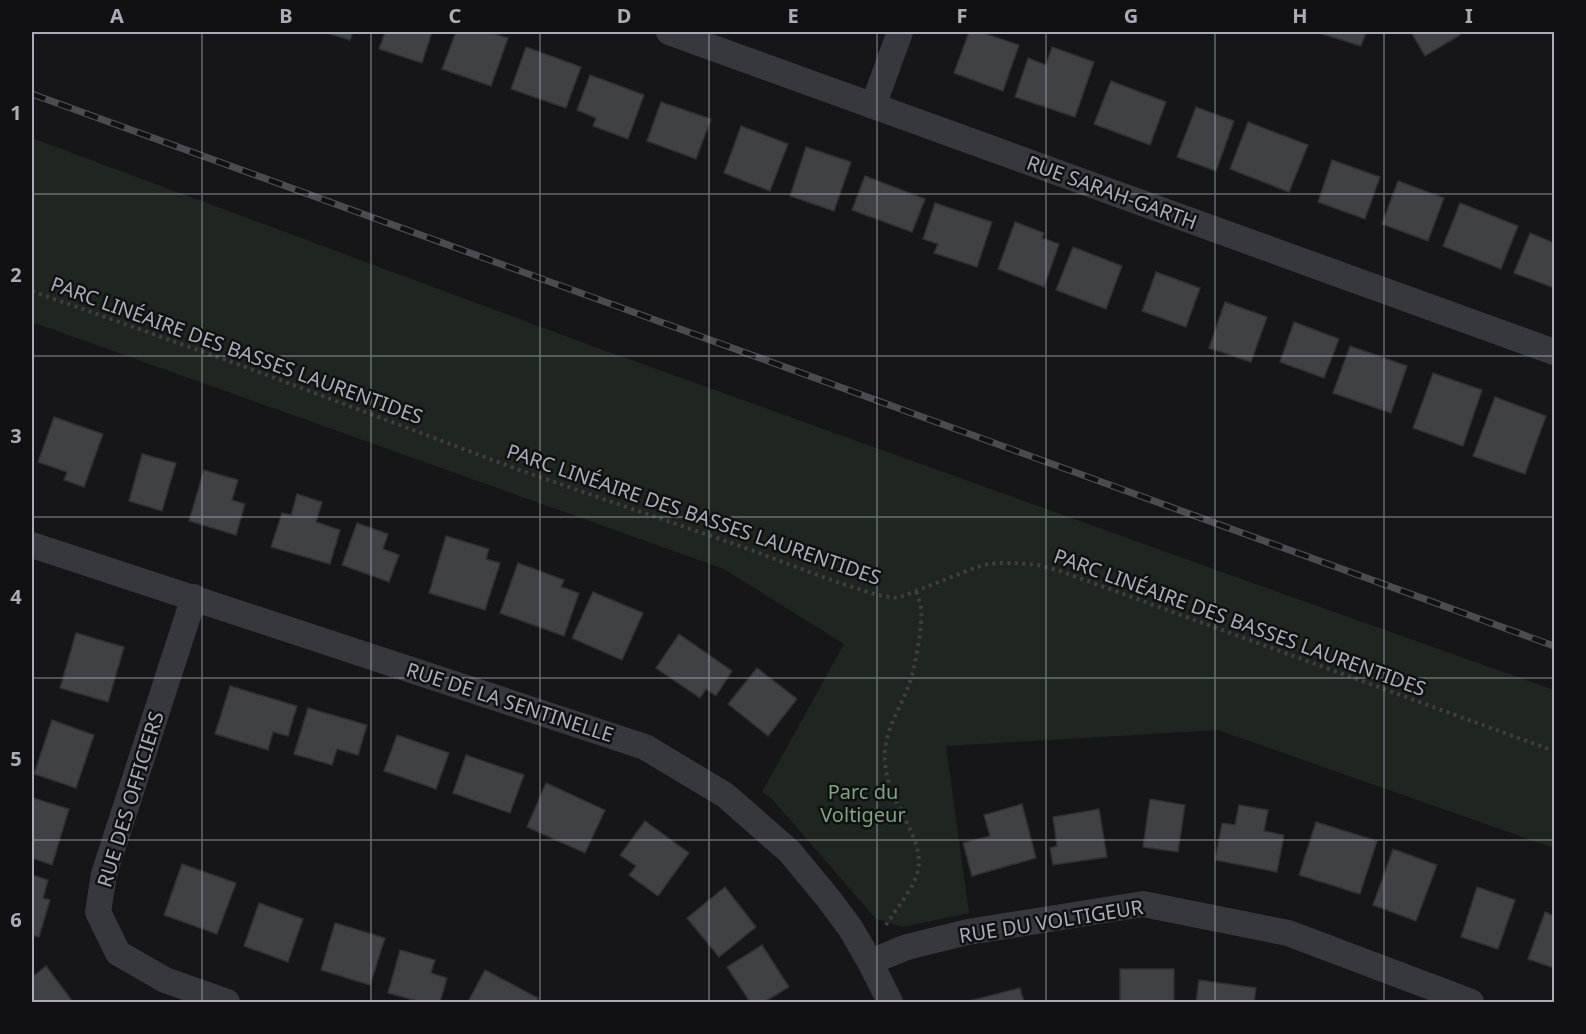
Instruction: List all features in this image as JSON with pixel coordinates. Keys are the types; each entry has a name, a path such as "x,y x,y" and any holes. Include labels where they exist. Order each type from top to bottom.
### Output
{"street":[{"name":"RUE SARAH-GARTH","path":"669,32 1554,352"},
{"path":"873,106 900,32"},
{"name":"RUE DE LA SENTINELLE","path":"32,545 645,747 725,795 789,851 850,929 890,1002"},
{"name":"RUE DES OFFICIERS","path":"194,597 104,874 98,912 118,953 165,980 227,1002"},
{"name":"RUE DU VOLTIGEUR","path":"870,962 907,947 968,932 1143,904 1288,933 1471,1002"}],"path":[{"name":"PARC LINÉAIRE DES BASSES LAURENTIDES","path":"32,291 240,365 552,482 740,546 834,581 898,598 983,566 1016,562 1038,565 1060,571 1554,751"},
{"path":"886,926 916,877 919,857 916,845 890,787 885,761 887,736 909,684 917,650 922,618 916,591"}],"green space":[{"name":"Parc du Voltigeur","path":"32,138 584,343 1554,690 1554,848 1218,730 946,746 969,913 903,927 876,919 772,799 762,792 844,644 724,569 32,322"}],"building":[{"path":"324,32 353,32 350,40"},
{"path":"385,32 432,32 422,63 379,49"},
{"path":"456,32 489,32 508,38 491,86 442,69"},
{"path":"969,32 980,32 1019,45 1003,91 954,73"},
{"path":"1316,32 1366,32 1361,46"},
{"path":"1411,32 1458,32 1460,35 1425,56"},
{"path":"526,47 581,67 566,108 511,89"},
{"path":"1052,47 1094,62 1075,117 1015,97 1028,58 1046,65"},
{"path":"590,75 644,95 628,139 593,126 596,118 577,110"},
{"path":"1111,81 1166,102 1150,145 1094,124"},
{"path":"661,102 711,119 696,159 647,141"},
{"path":"1196,107 1234,121 1216,171 1177,157"},
{"path":"1248,122 1308,145 1289,192 1230,169"},
{"path":"741,126 788,144 770,191 724,173"},
{"path":"806,147 851,162 834,211 790,196"},
{"path":"1332,160 1380,177 1365,219 1318,202"},
{"path":"865,176 925,199 912,232 852,210"},
{"path":"1398,181 1444,198 1428,241 1382,224"},
{"path":"935,203 992,222 977,267 934,253 938,244 923,239"},
{"path":"1460,203 1518,226 1501,269 1443,246"},
{"path":"1015,222 1044,233 1042,238 1059,244 1044,287 998,269"},
{"path":"1530,233 1554,243 1554,288 1514,273"},
{"path":"1073,247 1122,266 1106,309 1056,290"},
{"path":"1156,272 1200,288 1186,327 1142,311"},
{"path":"1225,302 1267,317 1251,362 1209,348"},
{"path":"1294,322 1339,339 1324,378 1280,362"},
{"path":"1350,346 1407,366 1391,413 1333,393"},
{"path":"1433,373 1482,390 1463,446 1413,428"},
{"path":"1495,397 1546,416 1525,474 1473,456"},
{"path":"54,417 103,434 84,487 64,480 67,472 38,462"},
{"path":"142,454 176,463 162,511 129,501"},
{"path":"204,470 238,480 232,500 245,504 236,535 189,521"},
{"path":"297,494 322,502 316,522 340,530 330,564 271,547 282,513 291,515"},
{"path":"357,523 388,534 383,549 399,555 389,582 342,565"},
{"path":"446,536 489,549 486,559 500,563 485,610 429,593"},
{"path":"518,563 564,580 561,587 579,593 564,636 500,613"},
{"path":"593,592 643,613 622,660 572,638"},
{"path":"76,633 124,647 108,702 60,688"},
{"path":"679,634 732,671 716,696 706,689 700,698 656,668"},
{"path":"757,668 797,699 768,736 728,704"},
{"path":"230,686 297,706 288,736 273,732 268,750 215,734"},
{"path":"308,708 367,725 358,755 337,749 332,765 294,754"},
{"path":"52,720 94,735 76,788 34,774"},
{"path":"397,735 449,753 436,789 384,771"},
{"path":"466,755 524,775 510,813 453,793"},
{"path":"546,783 605,810 585,853 527,827"},
{"path":"33,798 69,809 52,865 32,858"},
{"path":"1150,799 1185,805 1178,852 1143,847"},
{"path":"1022,804 1036,858 972,876 963,843 990,836 984,815"},
{"path":"1239,805 1268,810 1264,831 1284,835 1277,872 1215,860 1222,823 1235,825"},
{"path":"1099,809 1107,857 1053,865 1050,848 1057,846 1053,817"},
{"path":"645,821 689,853 658,896 629,875 636,866 620,855"},
{"path":"1316,822 1377,841 1360,894 1299,875"},
{"path":"1393,849 1437,865 1416,921 1373,905"},
{"path":"182,864 236,883 217,934 164,915"},
{"path":"32,875 48,880 43,898 50,900 39,937 32,935"},
{"path":"725,887 756,927 719,957 687,918"},
{"path":"1477,887 1515,900 1498,949 1461,937"},
{"path":"259,903 303,919 288,962 244,946"},
{"path":"1545,912 1554,916 1554,968 1528,959"},
{"path":"335,923 385,938 370,985 321,970"},
{"path":"762,945 789,987 764,1002 750,1002 727,967"},
{"path":"400,950 435,960 431,973 447,978 440,1002 421,1002 388,993"},
{"path":"46,966 73,1002 32,1002 32,977"},
{"path":"1120,969 1174,969 1174,1002 1120,1002"},
{"path":"485,970 538,998 536,1002 468,1002"},
{"path":"1199,980 1256,988 1254,1002 1196,1002"},
{"path":"1020,988 1024,1002 969,1001"}],"railway":[{"path":"32,94 1554,646"}]}
